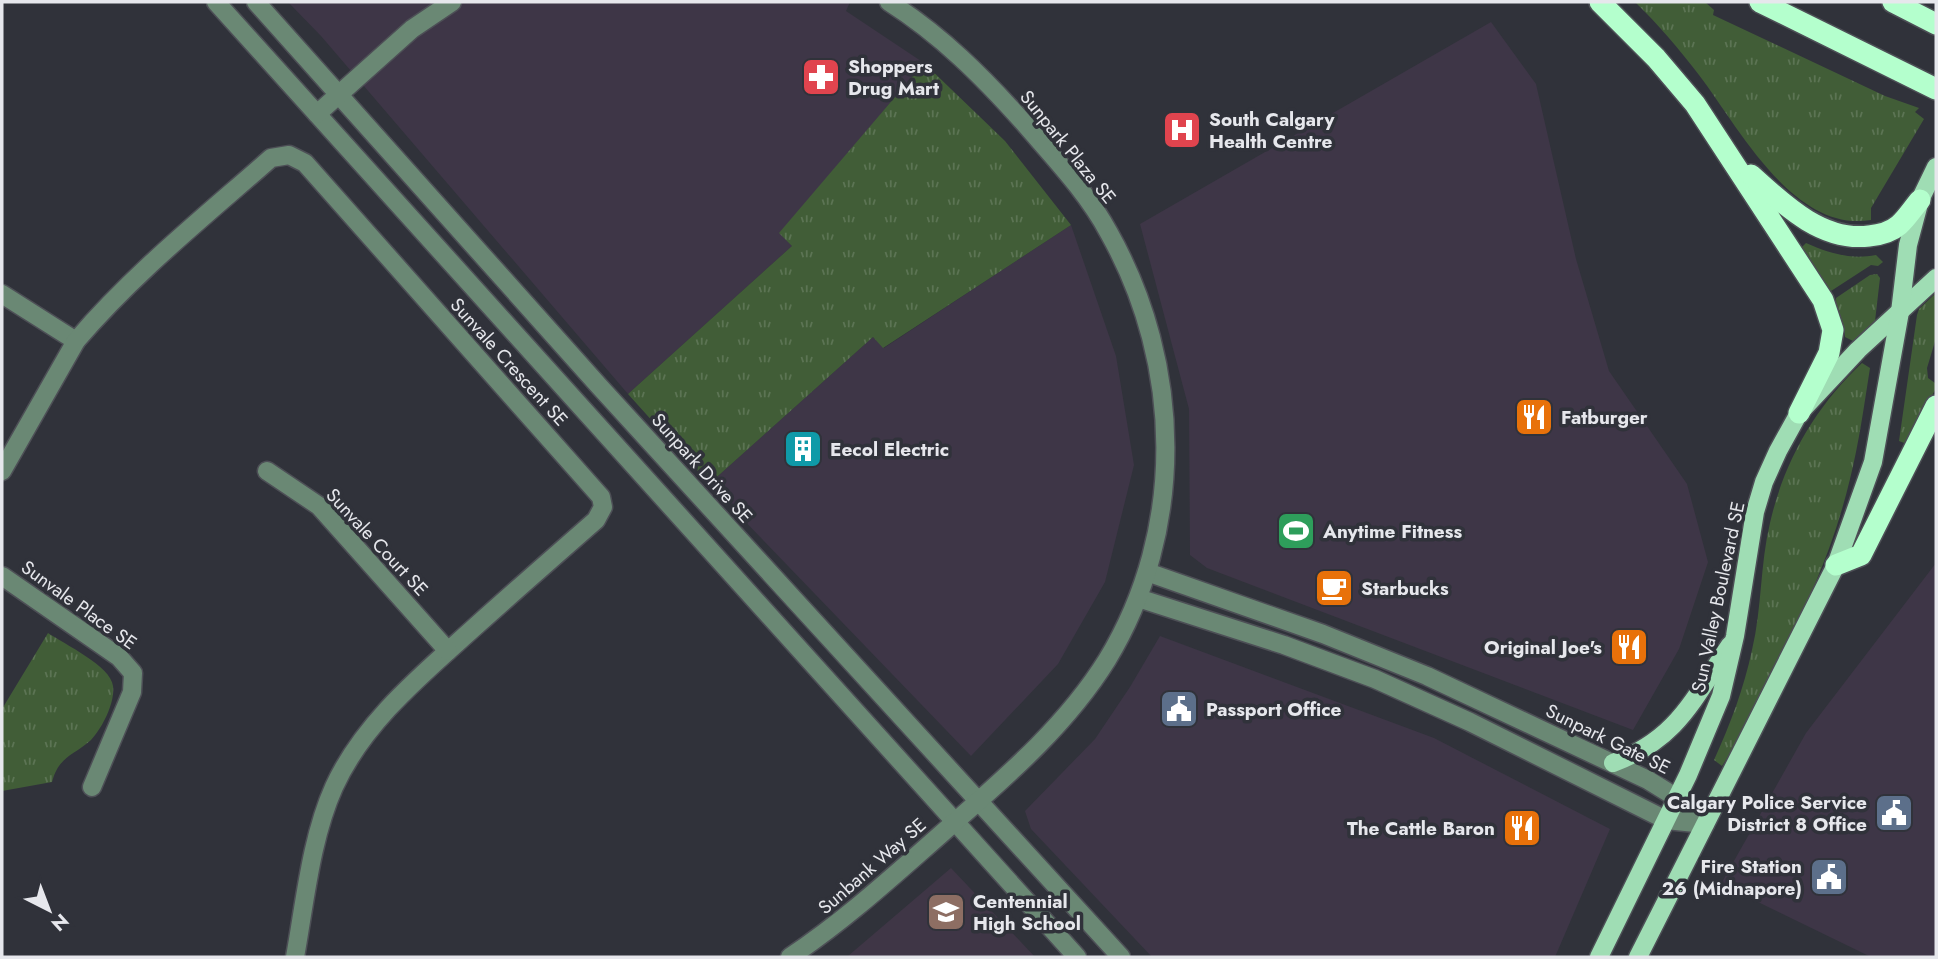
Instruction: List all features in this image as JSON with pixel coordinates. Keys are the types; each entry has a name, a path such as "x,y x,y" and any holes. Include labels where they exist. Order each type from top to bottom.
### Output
{"highway":[{"path":"1600,2 1656,58 1695,104 1823,300 1833,330 1829,353 1799,413"},
{"path":"1760,2 1936,89"},
{"path":"1893,2 1936,24"},
{"path":"1725,148 1792,211 1823,229 1841,234 1860,237 1888,232 1899,225 1920,200"},
{"path":"1836,565 1861,555 1936,405"}],"main road":[{"path":"1638,957 1836,565 1873,461 1900,312 1908,245 1920,200 1936,167"},
{"name":"Sun Valley Boulevard SE","path":"1599,957 1677,798 1721,696 1735,636 1755,512 1764,482 1799,413 1858,349 1936,278"},
{"path":"1613,763 1635,755 1655,743 1677,723 1735,636"}],"street":[{"path":"216,2 1077,957"},
{"name":"Sunpark Drive SE","path":"256,2 599,386 1121,957"},
{"path":"317,114 412,30 452,2"},
{"name":"Sunpark Plaza SE","path":"889,2 951,47 1062,167 1091,204 1134,282 1159,365 1166,436 1163,501 1147,572 1138,598 1108,658 1070,711 977,802"},
{"name":"Sunvale Crescent SE","path":"2,471 76,341 144,269 271,158 289,155 304,163 590,484 602,502 601,512 596,520 448,651 376,721 351,754 320,824 295,957"},
{"path":"2,294 76,341"},
{"name":"Sunvale Court SE","path":"267,471 319,506 448,651"},
{"name":"Sunpark Gate SE","path":"1147,572 1323,634 1404,666 1613,763 1677,798 1705,824"},
{"name":"Sunvale Place SE","path":"2,576 119,657 133,673 132,692 92,787"},
{"path":"1138,598 1284,645 1375,679 1470,722 1666,820 1705,824"},
{"name":"Sunbank Way SE","path":"790,957 847,918 977,802"}],"shaded area":[{"path":"288,2 850,2 846,11 924,63 780,233 792,246 628,394 321,36"},
{"path":"1491,22 1536,84 1576,259 1609,371 1687,484 1708,562 1679,649 1633,730 1207,568 1190,555 1189,409 1140,224"},
{"path":"1071,225 1116,356 1134,465 1105,582 1058,664 971,756 709,484 873,337 884,348"},
{"path":"1936,563 1936,957 1871,957 1721,884 1806,733"},
{"path":"1160,636 1434,738 1610,829 1555,957 1152,957 1031,829 1025,811 1095,739"},
{"name":"Centennial High School","path":"951,868 1035,957 846,957 848,956"}],"green space":[{"path":"1635,2 1705,2 1714,10 1713,15 1885,96 1919,108 1915,112 1924,119 1871,208 1871,220 1843,220 1817,210 1770,172 1676,46"},
{"path":"924,63 1005,141 1071,225 883,348 873,337 709,484 628,394 792,246 779,233"},
{"path":"1806,243 1840,255 1876,255 1883,262 1878,266 1871,265 1831,291 1826,289 1799,250"},
{"path":"1877,274 1880,278 1875,321 1853,341 1845,337 1836,298 1870,275"},
{"path":"1936,293 1936,338 1927,368 1928,378 1935,383 1936,388 1907,444 1899,441 1917,315 1919,309"},
{"path":"1862,363 1870,368 1853,465 1836,529 1818,578 1786,649 1750,720 1722,766 1714,760 1736,706 1749,664 1758,618 1767,539 1776,500 1793,456 1816,416"},
{"path":"48,633 86,656 104,671 113,686 111,705 91,740 67,757 52,782 2,791 2,709"}],"place":[{"name":"Shoppers Drug Mart","path":"821,77"},
{"name":"South Calgary Health Centre","path":"1182,130"},
{"name":"Fatburger","path":"1534,417"},
{"name":"Eecol Electric","path":"803,449"},
{"name":"Anytime Fitness","path":"1296,531"},
{"name":"Starbucks","path":"1334,588"},
{"name":"Original Joe's","path":"1629,647"},
{"name":"Passport Office","path":"1179,709"},
{"name":"Calgary Police Service District 8 Office","path":"1894,813"},
{"name":"The Cattle Baron","path":"1522,828"},
{"name":"Fire Station 26 (Midnapore)","path":"1829,877"},
{"name":"Centennial High School","path":"946,912"}]}
